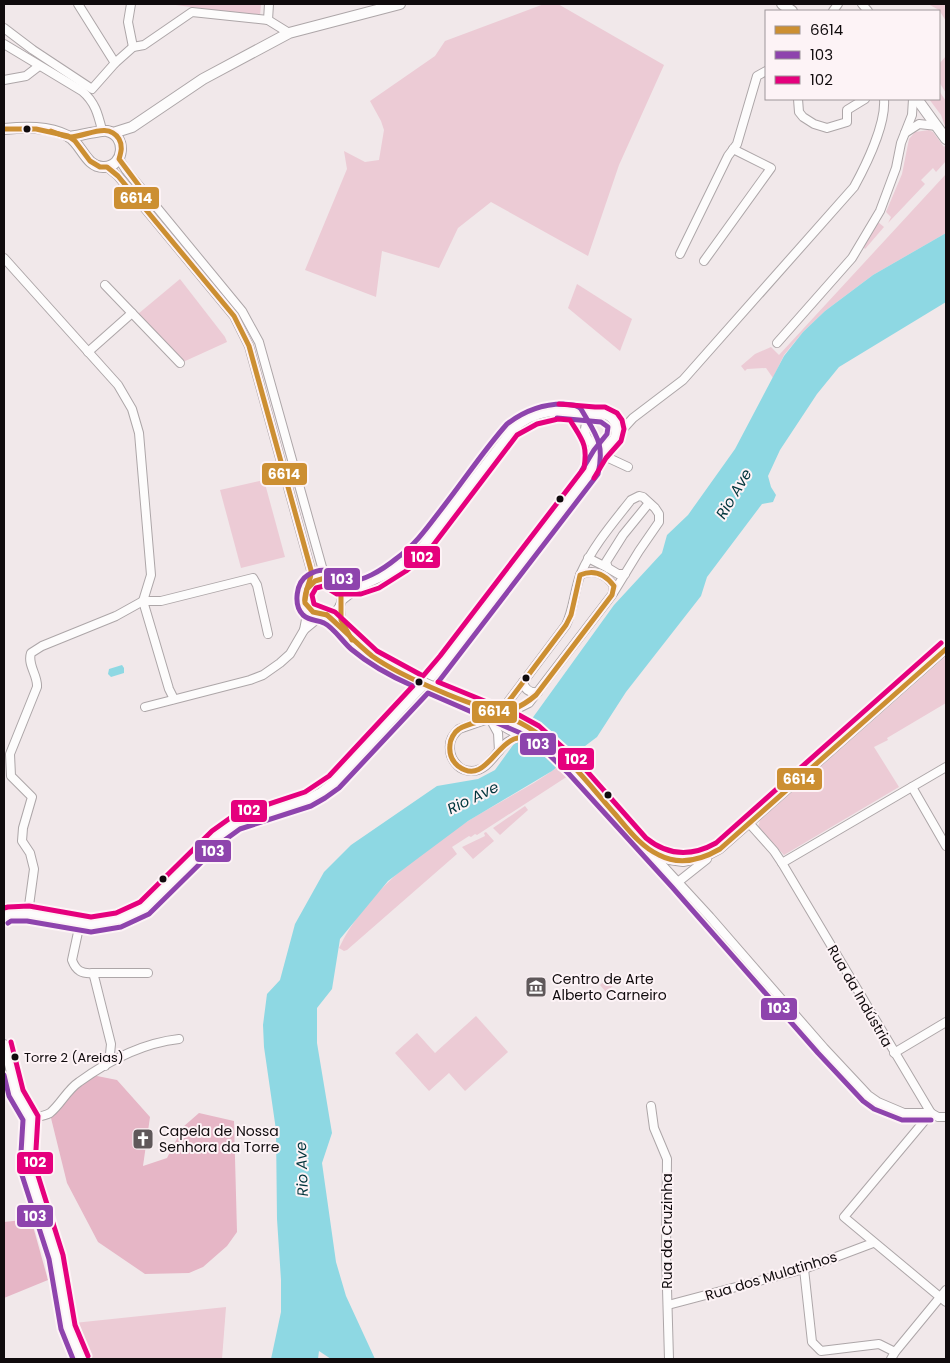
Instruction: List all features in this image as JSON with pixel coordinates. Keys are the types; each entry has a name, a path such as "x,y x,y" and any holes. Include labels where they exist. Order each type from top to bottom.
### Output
{"main road":[{"path":"4,129 27,127 70,137 97,132 113,133 132,127 203,79 289,33 400,4"},
{"path":"916,100 942,133"},
{"path":"121,145 132,127"},
{"path":"85,153 85,142 97,132"},
{"path":"70,137 85,153 91,163 96,166 107,167 116,163 122,150 120,140 113,133"}],"street":[{"path":"78,4 115,63"},
{"path":"131,4 128,22 133,48"},
{"path":"268,20 269,4"},
{"path":"4,28 33,50 92,89 115,63 133,48 144,45 192,12 268,20 289,33"},
{"path":"4,44 89,97 97,109 97,132"},
{"path":"4,80 26,76 39,66"},
{"path":"680,254 728,156 736,144 757,76 765,72"},
{"path":"798,100 799,112 803,117 814,124 827,128 847,122 847,110 863,100"},
{"path":"4,917 9,914 28,913 91,925 118,920 144,908 217,836 237,822 308,799 334,782 446,661 591,470 609,443 633,418 683,380 854,187 867,163 885,109 884,100"},
{"path":"777,342 852,258 880,211 896,168 901,143 912,115 915,100"},
{"path":"905,133 919,124 942,133"},
{"path":"704,261 770,168 733,149"},
{"path":"119,159 242,311 259,342 322,567 327,578"},
{"path":"107,167 118,176 234,316 249,346 311,570 311,582"},
{"path":"4,258 118,385 132,409 138,427 151,575 143,601 169,689 174,699"},
{"path":"104,285 180,363"},
{"path":"88,352 132,313"},
{"path":"339,587 359,586 372,582 406,562 422,547 512,430 530,417 551,411 603,414 611,418 615,423 616,436"},
{"path":"574,413 592,442 594,452 591,470"},
{"path":"585,429 589,420 595,415"},
{"path":"611,418 633,418"},
{"path":"592,442 601,446 609,443"},
{"path":"600,454 628,467"},
{"path":"501,715 566,625 571,615 580,576 588,558 631,500 639,496 659,514 660,522 639,551 612,595 528,703 517,709 501,715 459,729 449,744 450,754 460,768 469,771 477,770 486,767 498,751 513,739 529,737"},
{"path":"608,568 606,562 612,551 649,503"},
{"path":"588,558 618,574 625,574"},
{"path":"580,576 584,573 599,573 610,580 614,586 612,595"},
{"path":"28,913 34,870 30,854 22,841 23,828 32,796 12,776 7,754 37,687 38,680 29,658 31,653 42,646 116,616 143,601 161,601 253,578 257,585 268,634"},
{"path":"144,706 250,680 273,669 290,654 304,630 308,609 304,598 305,592 311,582 318,578 327,578 339,587 341,592 341,621 345,631"},
{"path":"304,630 324,616 332,613 359,586"},
{"path":"308,609 324,616 345,631 372,656 392,668 468,703 501,715 529,728 543,738 648,849 868,1095 878,1102 904,1113 931,1113 938,1117 946,1118"},
{"path":"678,882 749,823 946,649"},
{"path":"523,682 528,690 533,693 538,692"},
{"path":"468,703 507,729 551,747"},
{"path":"501,715 507,729 505,745"},
{"path":"490,719 498,733 498,751"},
{"path":"782,863 946,767"},
{"path":"912,788 946,846"},
{"name":"Rua da Indústria","path":"749,823 782,863 931,1113"},
{"path":"648,849 669,860 683,862 713,854"},
{"path":"80,923 72,957 73,964 82,973 148,973"},
{"path":"93,974 101,999 111,1044 110,1054 105,1066"},
{"path":"894,1053 946,1022"},
{"path":"31,1118 49,1114 78,1082 119,1058 146,1046 179,1039"},
{"path":"4,1047 16,1092 31,1118 27,1166 56,1257 68,1327 81,1359"},
{"path":"4,1078 13,1078"},
{"path":"4,1092 16,1092"},
{"name":"Rua da Cruzinha","path":"651,1106 654,1128 667,1159 666,1253 669,1359"},
{"path":"931,1113 844,1218 943,1299"},
{"name":"Rua dos Mulatinhos","path":"668,1305 804,1269 873,1243"},
{"path":"804,1269 812,1342 821,1351 879,1344 893,1356 943,1299 946,1290"}],"shaded area":[{"path":"168,4 261,4 260,16"},
{"path":"544,4 558,4 664,65 619,165 588,256 491,202 458,228 439,268 382,251 376,297 305,270 347,169 344,151 365,162 379,160 384,130 370,101 435,56 445,41"},
{"path":"928,4 946,4 946,21 940,10"},
{"path":"946,56 946,93 940,84 940,63"},
{"path":"940,92 946,101 946,129 941,115 930,100 940,100"},
{"path":"929,130 933,132 944,147 946,144 946,161 936,172 933,168 921,180 925,184 888,223 891,217 886,212 902,174 909,139 915,132"},
{"path":"946,174 946,233 873,275 825,311 803,332 784,355 773,378 766,368 747,369 745,371 741,366 755,354 771,347 779,355"},
{"path":"878,222 884,227 865,249 863,247"},
{"path":"180,279 227,342 183,362 138,314"},
{"path":"577,284 632,319 620,351 568,308"},
{"path":"264,480 285,557 241,568 220,490"},
{"path":"946,656 946,703 874,747 899,787 784,855 758,827 760,820"},
{"path":"559,766 568,776 477,835 469,836 452,847 457,854 347,950 344,951 339,948 363,910 394,876 412,861 449,833"},
{"path":"525,806 528,810 500,835 493,828"},
{"path":"486,832 494,841 473,859 462,847 485,836 484,833"},
{"path":"609,977 615,984 606,992 600,985"},
{"path":"476,1016 508,1052 465,1091 449,1073 429,1091 395,1053 417,1033 435,1053"},
{"path":"92,1075 117,1080 150,1117 143,1166 167,1158 183,1127 199,1113 234,1121 237,1232 227,1246 203,1267 189,1273 145,1274 98,1242 67,1183 50,1114 65,1097"},
{"path":"31,1219 48,1280 4,1298 4,1222"},
{"path":"226,1307 222,1359 89,1359 74,1323"}],"water":[{"name":"Rio Ave","path":"946,233 946,302 839,367 817,394 780,450 768,476 771,487 776,495 773,502 762,504 707,577 701,596 626,692 597,737 552,771 468,821 388,881 340,939 332,989 317,1008 317,1043 332,1133 322,1163 336,1262 346,1296 375,1359 331,1359 319,1351 318,1359 271,1359 281,1312 281,1280 277,1219 276,1130 264,1047 263,1025 267,994 280,980 295,924 324,872 351,845 437,786 478,779 495,770 614,605 662,553 667,535 688,515 735,449 784,356 803,332 825,311 873,275"},
{"path":"122,665 124,673 111,677 108,674 109,669"}],"transit line":[{"name":"6614","path":"4,129 36,129 68,136 75,141 90,161 100,167 107,167 118,176 234,316 249,346 311,570 305,594 305,603 313,612 327,615"},
{"name":"6614","path":"51,131 70,137 103,130 114,134 121,144 119,159 140,187"},
{"name":"103","path":"413,686 365,660 327,625 303,615 297,600 301,583 308,575 323,570 349,581 364,578 379,571 409,548 420,536 507,424 520,415 540,407 555,404 577,406 581,409 598,440 600,447 598,474 439,681"},
{"name":"102","path":"559,404 605,407 617,413 622,420 624,429 621,441 606,458 594,478"},
{"name":"103","path":"557,418 601,422 608,427 607,434 594,450 582,470"},
{"name":"102","path":"558,419 570,420 581,438 585,453 584,468 423,676 377,651 335,612 314,604 312,595 316,588 324,586 337,594 361,594 379,588 406,571 428,552 517,435 537,424 558,419"},
{"name":"6614","path":"499,714 566,625 571,615 580,575 590,572 607,578 614,586 612,595 536,695 510,711 459,729 453,736 450,748 453,759 458,766 467,771 474,771 488,763 500,749 514,739 527,738 547,746"},
{"name":"6614","path":"305,600 307,589 315,581 325,578 336,583 341,591 341,620 352,640"},
{"name":"6614","path":"327,615 366,651 388,667 424,684 519,722 531,729 571,764 630,831 652,852 667,858 683,861 698,859 720,849 946,649"},
{"name":"102","path":"438,682 519,715 539,726 577,760 646,838 654,844 671,851 689,852 698,851 716,843 941,643"},
{"name":"102","path":"4,908 29,906 91,917 116,913 140,902 212,831 233,816 305,792 329,776 412,687"},
{"name":"103","path":"8,923 11,921 27,921 91,932 121,927 149,914 222,842 240,829 311,806 339,788 428,693 525,735 538,744 569,774 672,887 818,1053 863,1101 874,1109 902,1120 931,1120"},
{"name":"102","path":"11,1042 23,1090 38,1116 35,1166 63,1255 75,1325 88,1356"},
{"name":"103","path":"4,1075 9,1096 23,1120 20,1169 49,1259 61,1329 73,1359"}],"place":[{"name":"Centro de Arte Alberto Carneiro","path":"536,987"},
{"name":"Torre 2 (Areias)","path":"15,1057"},
{"name":"Capela de Nossa Senhora da Torre","path":"143,1139"}]}
